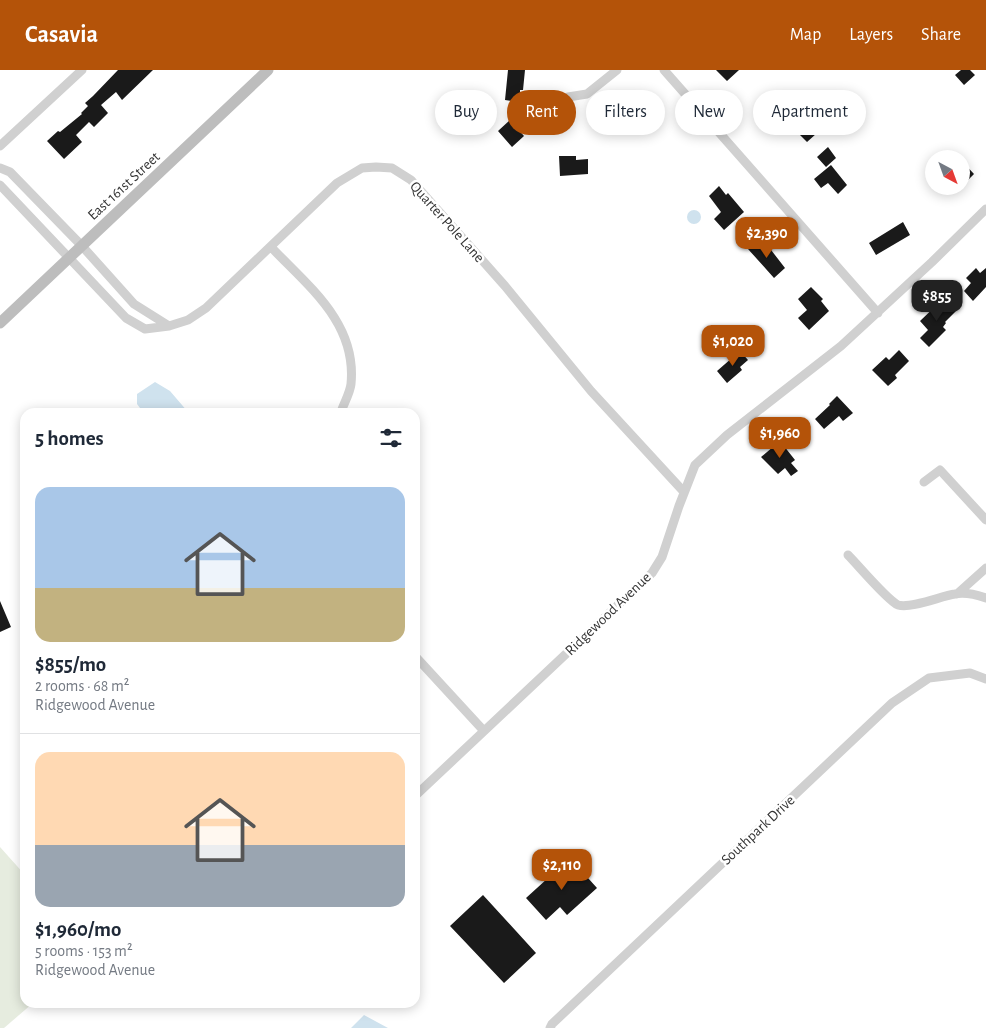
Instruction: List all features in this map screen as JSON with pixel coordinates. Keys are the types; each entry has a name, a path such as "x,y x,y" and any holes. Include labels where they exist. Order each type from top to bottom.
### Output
{"street":[{"path":"0,146 82,70"},
{"name":"East 161st Street","path":"0,323 268,70"},
{"path":"576,96 587,94 616,70"},
{"path":"664,70 878,313"},
{"path":"0,168 10,172 82,246 134,304 169,326"},
{"name":"Quarter Pole Lane","path":"0,185 68,259 126,318 145,329 169,326 188,320 206,308 338,183 362,168 392,168 411,180 505,286 591,391 684,492"},
{"name":"Ridgewood Avenue","path":"420,791 652,573 662,557 695,465 748,418 841,346 986,209"},
{"path":"271,247 334,315 347,340 352,361 351,386 343,408"},
{"path":"924,482 940,470 986,520"},
{"path":"848,555 887,596 898,604 908,606 958,594 978,595 986,598"},
{"path":"958,594 986,568"},
{"path":"420,661 484,731"},
{"name":"Southpark Drive","path":"550,1028 892,703 930,678 970,673 986,679"}],"shaded area":[{"path":"0,847 20,869 20,1008 27,1008 4,1028 0,1028"}],"water":[{"path":"694,210 699,212 701,217 699,222 694,224 689,222 687,217 689,212"},
{"path":"155,382 170,391 185,408 140,408 137,404 137,394"},
{"path":"364,1015 388,1028 351,1028"}],"building":[{"path":"118,70 153,70 122,100 116,92 101,105 108,113 94,127 89,122 76,135 82,142 64,159 47,141 82,114 88,106 85,103"},
{"path":"508,70 525,70 523,90 507,90 507,100 505,100"},
{"path":"716,70 739,70 727,81"},
{"path":"961,70 970,70 975,75 964,85 955,75"},
{"path":"507,123 507,135 524,136 512,147 498,131"},
{"path":"800,135 815,135 807,142"},
{"path":"828,147 836,158 826,167 817,157"},
{"path":"559,156 576,156 576,160 588,159 588,174 560,176"},
{"path":"831,165 847,185 838,194 828,183 821,188 814,179"},
{"path":"970,170 974,174 970,178"},
{"path":"719,186 726,195 728,193 744,212 724,230 714,219 721,212 709,196"},
{"path":"903,222 910,235 876,255 869,243"},
{"path":"757,241 764,249 768,246 785,268 774,278 748,249"},
{"path":"976,268 980,273 986,268 986,287 973,301 964,291 971,283 966,278"},
{"path":"811,287 823,299 821,301 829,311 809,330 798,318 807,310 798,299"},
{"path":"944,298 956,311 945,322 943,327 946,330 929,347 920,338 928,330 920,321"},
{"path":"899,350 909,361 895,375 897,378 888,386 872,370 886,357 889,360"},
{"path":"740,351 748,360 740,367 742,370 727,383 717,371"},
{"path":"837,396 853,413 843,421 839,416 824,429 815,419"},
{"path":"780,441 795,460 791,463 798,471 791,476 785,468 778,474 761,457"},
{"path":"0,601 11,627 0,632"},
{"path":"570,858 597,888 567,915 560,907 546,920 526,898"},
{"path":"483,895 536,953 504,983 450,926"}]}
